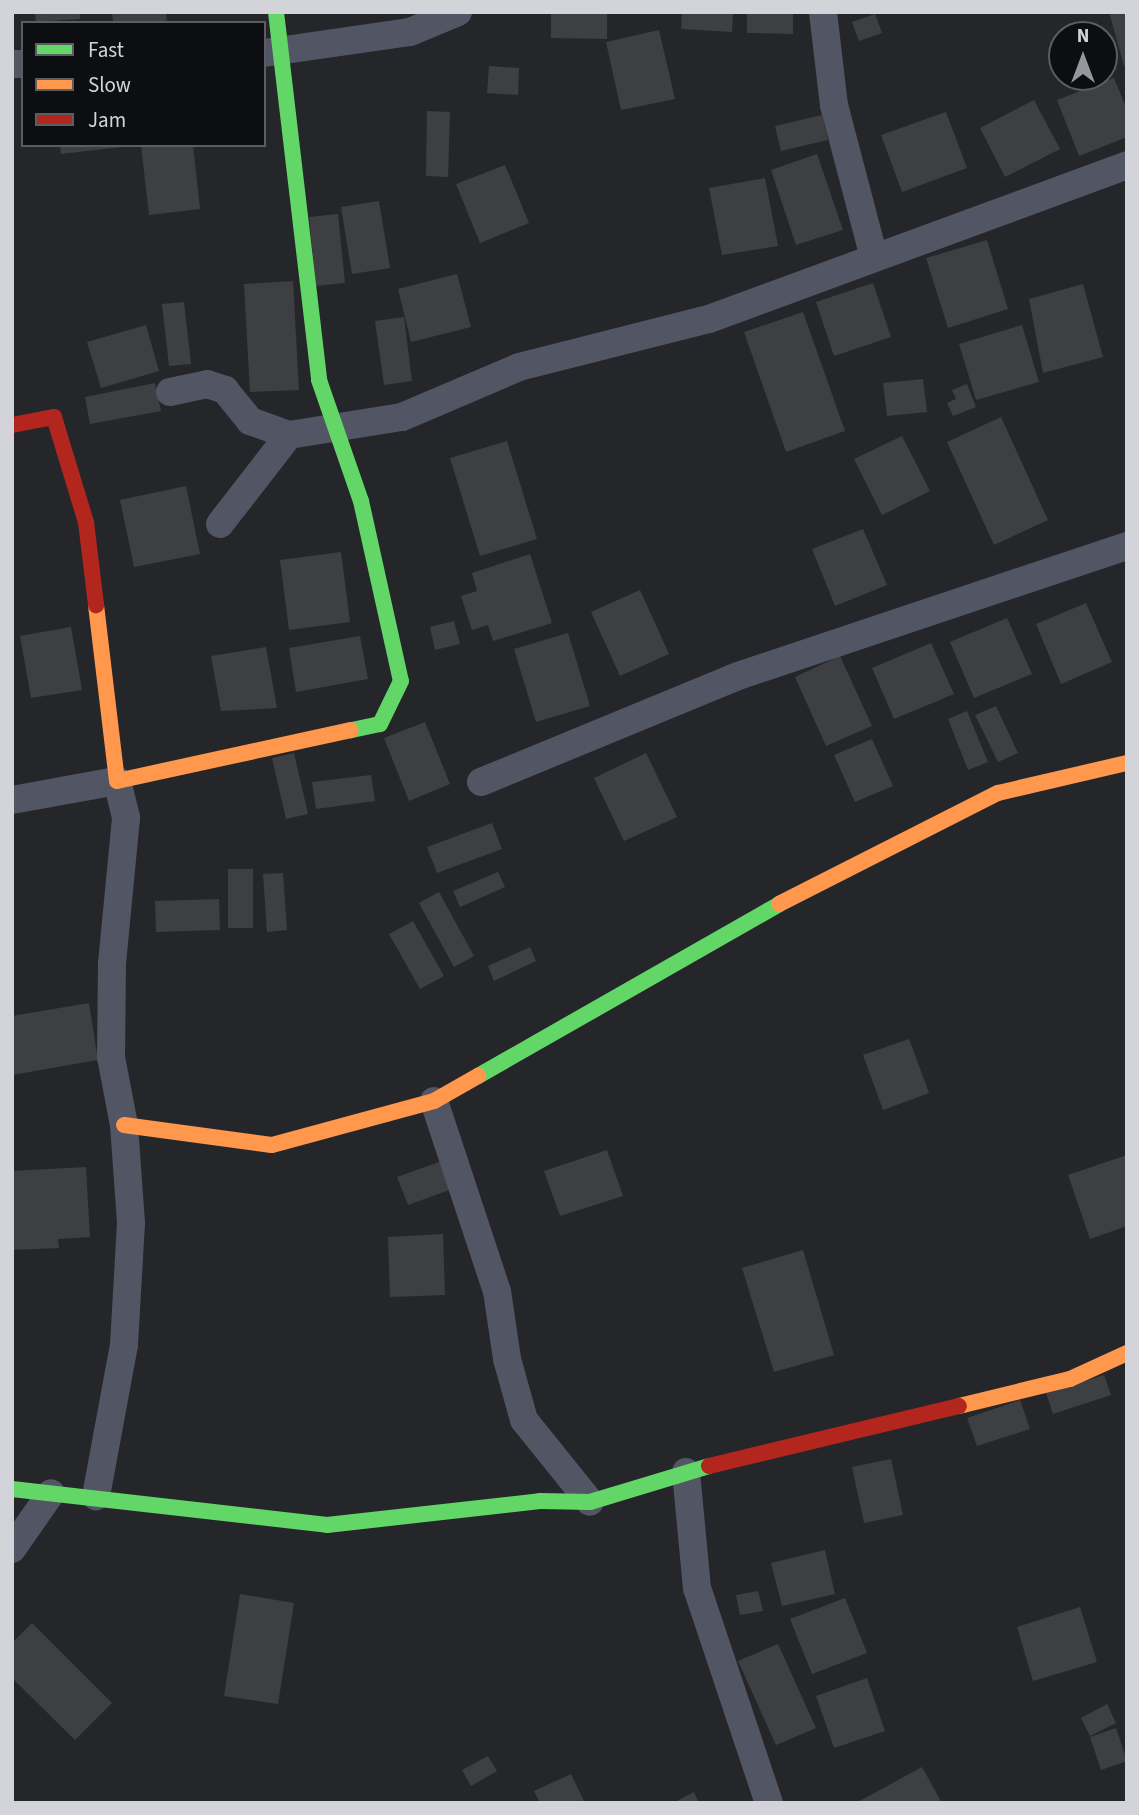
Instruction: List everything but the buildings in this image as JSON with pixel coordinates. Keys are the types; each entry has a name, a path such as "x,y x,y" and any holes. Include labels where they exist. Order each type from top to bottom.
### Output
{"street":[{"path":"12,800 117,781 380,724 401,681 341,431 325,408 319,380 273,53 276,12"},
{"path":"273,53 410,32 458,12"},
{"path":"823,12 834,105 873,254"},
{"path":"170,392 207,384 225,390 250,421 289,435 341,431 402,417 519,367 709,318 873,254 1127,166"},
{"path":"12,425 54,417 86,522 117,781 126,818 112,962 111,1058 124,1125 131,1223 124,1345 96,1496"},
{"path":"220,524 289,435"},
{"path":"481,782 738,676 1127,546"},
{"path":"124,1125 272,1145 434,1101 849,864 998,793 1127,763"},
{"path":"434,1101 497,1291 507,1359 524,1420 590,1502"},
{"path":"12,1489 96,1496 327,1525 540,1501 590,1502 686,1472 1070,1379 1127,1353"},
{"path":"686,1472 697,1588 769,1803"},
{"path":"12,1549 51,1493"}],"traffic: fast":[{"path":"276,12 319,380 361,501 401,681 380,724 351,730"},
{"path":"478,1076 779,904"},
{"path":"12,1489 327,1525 540,1501 590,1502 709,1466"}],"traffic: slow":[{"path":"96,605 117,781 351,730"},
{"path":"779,904 998,793 1127,763"},
{"path":"124,1125 272,1145 434,1101 478,1076"},
{"path":"959,1406 1070,1379 1127,1353"}],"traffic: jam":[{"path":"12,425 54,417 86,522 96,605"},
{"path":"709,1466 959,1406"}]}
